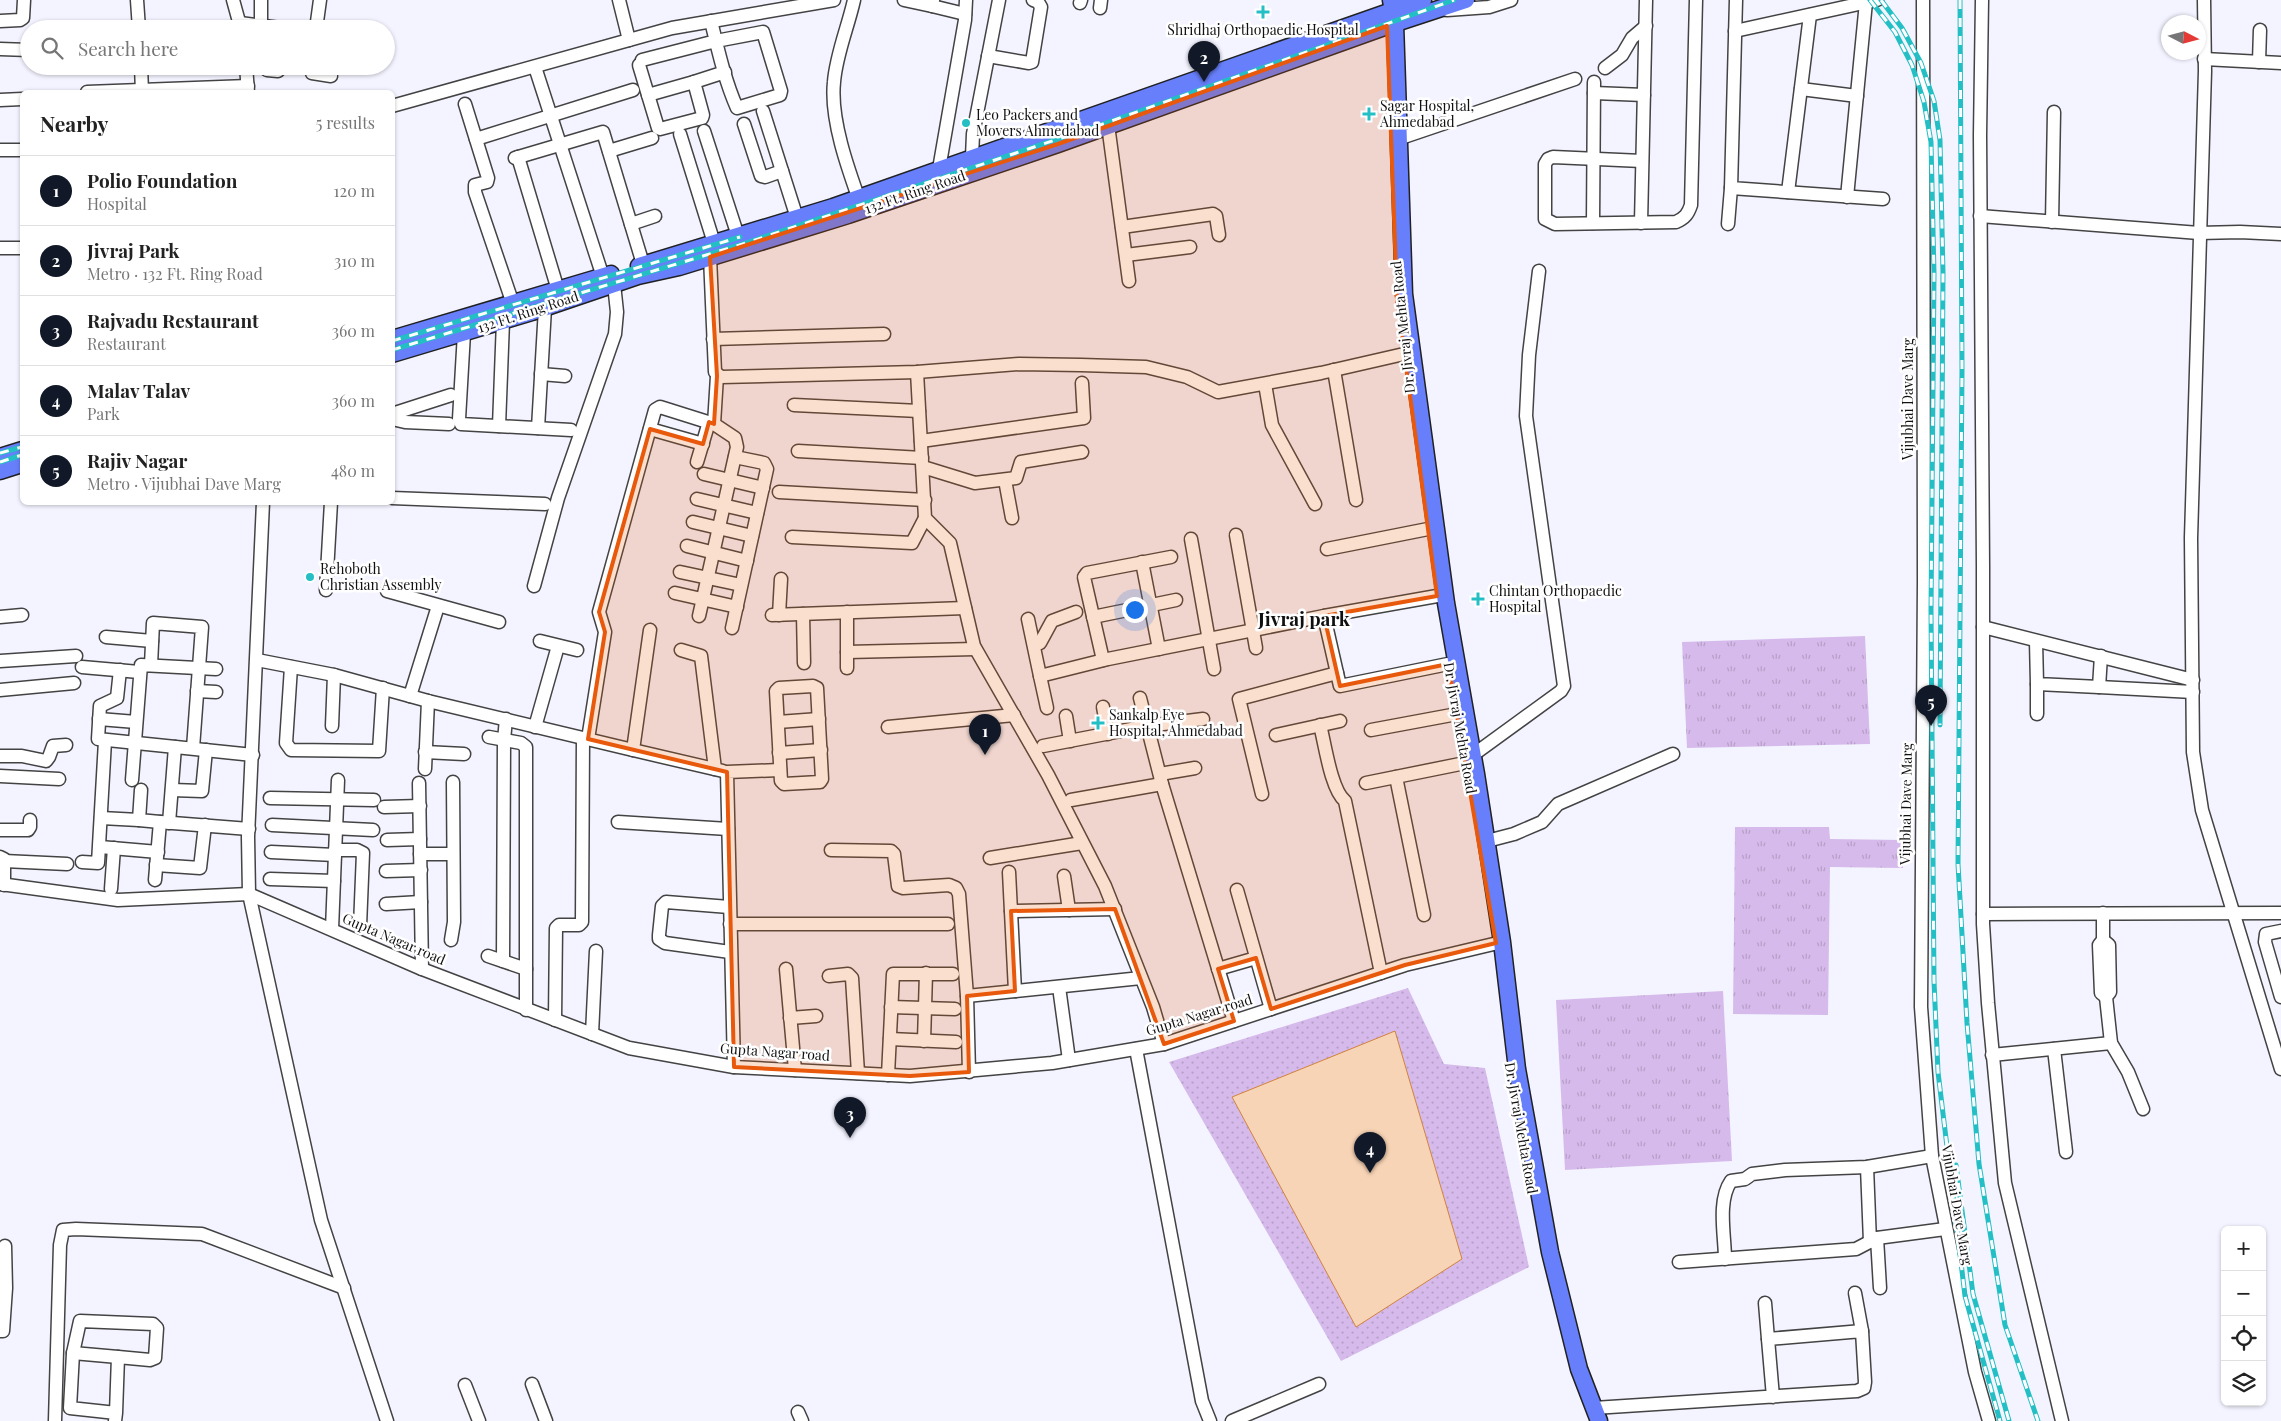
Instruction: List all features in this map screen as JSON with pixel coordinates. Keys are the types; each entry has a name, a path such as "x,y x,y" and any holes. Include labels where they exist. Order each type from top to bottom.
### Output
{"main road":[{"name":"132 Ft. Ring Road","path":"395,353 545,308 643,264 712,250 738,236 797,218 861,204 939,168 1389,12 1466,0"},
{"name":"132 Ft. Ring Road","path":"395,338 558,290 609,280 712,250 1108,125 1389,12"},
{"path":"1389,12 1398,138 1404,294 1446,603 1469,759 1487,841 1499,942"},
{"name":"Dr. Jivraj Mehta Road","path":"1389,12 1388,116 1397,299 1428,529 1448,664 1457,714 1469,759 1499,942 1511,1072 1543,1255 1571,1374 1594,1417"},
{"path":"0,457 20,451"},
{"path":"0,471 20,465"}],"street":[{"path":"0,21 20,20 23,18 24,0"},
{"path":"137,0 138,20"},
{"path":"234,0 239,20"},
{"path":"261,0 261,20"},
{"path":"317,20 320,0"},
{"path":"618,0 629,40"},
{"path":"395,105 672,28 834,0"},
{"path":"854,0 834,80 832,102 835,119 861,204"},
{"path":"904,0 932,3 965,14"},
{"path":"939,168 965,20 966,0"},
{"path":"972,157 973,134 999,0"},
{"path":"988,56 1032,62 1041,7 1038,2 1033,0"},
{"path":"1427,6 1489,7 1511,0"},
{"path":"1641,223 1646,0"},
{"path":"1642,161 1553,157 1548,159 1545,164 1545,219 1555,224 1676,222 1684,219 1691,205 1696,0"},
{"path":"1728,224 1732,188 1736,0"},
{"name":"Vijubhai Dave Marg","path":"1923,0 1924,581 1921,1007 1932,1156 1945,1229 1975,1372 1989,1421"},
{"path":"1982,0 1980,216 1983,914 1992,1056 2005,1183 2062,1421"},
{"path":"2204,0 2204,15"},
{"path":"1735,31 1871,1 1857,96 1848,197"},
{"path":"1788,192 1810,15"},
{"path":"694,82 703,115 702,118 659,129 648,95 641,62 716,41 760,31 765,33 781,93 778,97 737,108 725,72 716,41 711,21"},
{"path":"1605,68 1622,55 1632,38 1646,26"},
{"path":"2259,62 2260,30"},
{"path":"0,49 20,50"},
{"path":"2206,59 2281,63"},
{"path":"2204,60 2191,538 2193,752 2202,810 2281,1069"},
{"path":"534,586 558,498 615,334 616,312 609,280 550,116 535,67"},
{"path":"648,95 725,72"},
{"path":"141,75 142,90"},
{"path":"195,90 248,89 247,75"},
{"path":"325,75 331,76"},
{"path":"1398,138 1575,79"},
{"path":"1593,223 1594,87 1644,95"},
{"path":"1801,89 1857,96"},
{"path":"476,139 633,90"},
{"path":"0,100 20,99"},
{"path":"466,104 488,178 487,182 475,185 475,192 513,304"},
{"path":"763,111 797,218"},
{"path":"2052,222 2054,112"},
{"path":"744,124 761,176 765,177 782,171"},
{"path":"1108,125 1129,281"},
{"path":"704,131 738,236"},
{"path":"558,290 516,158 560,144 603,132 643,264"},
{"path":"680,134 712,250 714,372 718,376 916,372 1019,364 1118,366 1146,367 1187,377 1218,392 1334,370 1404,354"},
{"path":"609,152 652,138"},
{"path":"0,150 20,150"},
{"path":"1732,188 1882,199"},
{"path":"1122,228 1213,214 1216,216 1219,235"},
{"path":"631,224 655,216"},
{"path":"1980,216 2199,233 2281,234"},
{"path":"1126,255 1190,247"},
{"path":"0,248 20,248"},
{"path":"1366,783 1469,759 1564,686 1526,416 1529,355 1539,271"},
{"path":"538,428 545,308"},
{"path":"499,426 503,321"},
{"path":"464,333 460,422 463,425 571,430"},
{"path":"713,339 884,334"},
{"path":"1334,370 1356,500"},
{"path":"792,537 912,542 925,518 916,372"},
{"path":"541,374 565,376"},
{"path":"698,462 712,423 718,376"},
{"path":"921,440 1084,418 1082,383"},
{"path":"1265,384 1272,425 1315,504"},
{"path":"395,413 450,395"},
{"path":"794,405 919,411"},
{"path":"554,1020 556,928 559,925 579,925 582,922 586,739 605,632 599,612 655,410 660,407 712,423 735,438 737,447 699,616"},
{"path":"395,420 405,422 449,424"},
{"path":"650,429 703,444"},
{"path":"798,451 922,462 975,482 1018,477 1022,462 1082,452"},
{"path":"732,628 758,513 766,465 735,457"},
{"path":"704,474 763,488"},
{"path":"1005,480 1012,518"},
{"path":"779,492 924,500"},
{"path":"395,498 545,504"},
{"path":"697,498 758,513"},
{"path":"263,505 249,829 249,894 321,1220 388,1421"},
{"path":"326,590 331,505"},
{"path":"925,518 950,543 975,649 1048,774 1105,886 1141,978 1164,1044"},
{"path":"693,522 752,536"},
{"path":"1327,549 1428,529"},
{"path":"1236,535 1256,648"},
{"path":"1191,539 1214,669"},
{"path":"687,546 747,561"},
{"path":"1103,660 1084,577 1087,573 1171,557"},
{"path":"1142,562 1159,649"},
{"path":"680,572 741,585"},
{"path":"781,579 775,615 965,608"},
{"path":"387,591 499,622"},
{"path":"675,594 737,607"},
{"path":"1040,676 1103,660 1208,638 1438,596"},
{"path":"1093,617 1176,600"},
{"path":"410,696 438,606"},
{"path":"846,612 847,668"},
{"path":"1034,645 1040,643 1052,621 1076,612"},
{"path":"803,614 804,663"},
{"path":"0,617 22,615"},
{"path":"1324,616 1340,686 1448,664"},
{"path":"1028,619 1047,708"},
{"path":"132,780 136,722 145,668 152,641 153,624 155,622 202,627 197,690 202,791 172,790"},
{"path":"1983,627 2101,656 2193,686"},
{"path":"633,750 650,630"},
{"path":"106,638 152,641"},
{"path":"540,641 577,650"},
{"path":"2036,641 2036,714"},
{"path":"535,727 558,646"},
{"path":"847,652 975,649"},
{"path":"681,650 701,656 721,770 728,829 734,1066"},
{"path":"2099,687 2101,656"},
{"path":"257,660 334,675 428,701 721,770 780,770"},
{"path":"0,661 79,662 120,670 145,668 216,669"},
{"path":"291,667 286,743 291,750 379,752 383,688"},
{"path":"120,670 117,698 102,704 97,738 105,741 253,755"},
{"path":"1262,794 1239,698 1337,673"},
{"path":"332,726 334,675"},
{"path":"0,690 74,683"},
{"path":"2036,684 2099,687 2193,686"},
{"path":"813,686 816,688 822,779 820,782 784,784 781,781 778,722 776,693 779,688 813,686"},
{"path":"197,690 216,692"},
{"path":"1140,698 1161,779 1234,1021"},
{"path":"425,769 428,701"},
{"path":"1102,707 1108,734"},
{"path":"1371,730 1457,714"},
{"path":"888,727 1014,715"},
{"path":"1066,716 1070,741"},
{"path":"99,719 136,722"},
{"path":"503,961 504,740 506,719"},
{"path":"1043,746 1147,726 1203,719"},
{"path":"778,722 819,720"},
{"path":"1276,736 1340,721"},
{"path":"1320,726 1333,779 1340,798 1345,801 1381,973"},
{"path":"489,737 521,743 526,747 526,1010"},
{"path":"82,862 98,863 105,741"},
{"path":"0,756 22,756 46,761 53,746 66,745"},
{"path":"155,880 158,852 172,790 175,747"},
{"path":"779,753 820,750"},
{"path":"425,752 464,754"},
{"path":"1487,841 1514,834 1542,822 1558,804 1673,754"},
{"path":"1071,800 1161,779 1195,768"},
{"path":"0,776 59,779"},
{"path":"1396,777 1424,915"},
{"path":"332,929 338,780"},
{"path":"419,782 422,969"},
{"path":"451,940 454,922 453,782"},
{"path":"139,820 141,790"},
{"path":"270,798 338,800 420,806"},
{"path":"101,818 249,829"},
{"path":"0,830 28,830 30,828 30,820"},
{"path":"618,822 728,829"},
{"path":"272,825 373,830"},
{"path":"156,865 200,868 205,826"},
{"path":"387,840 420,839"},
{"path":"990,858 1082,844"},
{"path":"100,847 158,852"},
{"path":"111,889 114,848"},
{"path":"271,852 335,853 357,850 363,853 360,926"},
{"path":"830,850 891,850 894,854 896,883 898,886 903,888 949,885 956,888 959,894 967,996 969,1072"},
{"path":"420,854 453,854"},
{"path":"503,857 526,857"},
{"path":"2,885 2,859 66,864"},
{"path":"386,871 421,870"},
{"path":"1009,872 1015,991"},
{"path":"1064,876 1069,910"},
{"path":"270,879 334,881"},
{"name":"Gupta Nagar road","path":"2,885 118,900 249,894 422,969 629,1048 734,1066 910,1076 969,1072 1069,1060 1164,1044 1381,973 1499,942"},
{"path":"1237,890 1271,1009"},
{"path":"386,904 421,902"},
{"path":"729,907 666,902 662,906 659,938 665,943 730,952"},
{"path":"1011,911 1114,909"},
{"path":"2103,913 2103,940 2099,945 2101,993 2106,997 2110,1043 2128,1072 2143,1109"},
{"path":"1983,914 2281,913"},
{"path":"730,924 948,924"},
{"path":"2281,931 2266,934 2265,942 2281,997"},
{"path":"592,1034 596,951"},
{"path":"488,956 526,969"},
{"path":"1218,969 1256,958"},
{"path":"786,969 795,1070"},
{"path":"924,1041 926,973"},
{"path":"829,976 848,974 852,978 858,1073"},
{"path":"888,1075 893,974 953,974"},
{"path":"967,996 1141,978"},
{"path":"1059,987 1069,1060"},
{"path":"891,1007 955,1009"},
{"path":"790,1018 816,1016"},
{"path":"890,1039 956,1042"},
{"path":"1992,1056 2110,1043"},
{"path":"1136,1049 1202,1401 1210,1421"},
{"path":"2054,1049 2066,1152"},
{"path":"1725,1259 1724,1205 1726,1188 1731,1181 1745,1179 1752,1174 1785,1170 1867,1167 1932,1156"},
{"path":"1867,1167 1873,1240 1880,1288"},
{"path":"1679,1262 1856,1249 1873,1240 1945,1229"},
{"path":"55,1421 60,1245 63,1230 202,1234 344,1288"},
{"path":"0,1331 3,1331 6,1288 5,1246"},
{"path":"1594,1417 1773,1397 1857,1391 1864,1388 1862,1331 1855,1293"},
{"path":"1764,1303 1773,1397"},
{"path":"73,1353 118,1357 150,1360 155,1358 157,1328 153,1324 80,1321 73,1353 70,1408 115,1417 118,1357"},
{"path":"1768,1339 1862,1331"},
{"path":"465,1384 479,1421"},
{"path":"532,1384 546,1421"},
{"path":"1232,1421 1319,1384"}],"highlighted area":[{"path":"1387,26 1397,299 1437,596 1324,616 1340,686 1448,664 1496,943 1405,965 1271,1009 1256,958 1218,969 1234,1021 1164,1044 1115,909 1011,911 1015,991 967,996 969,1072 910,1076 734,1067 727,772 588,739 605,632 599,612 650,429 703,444 709,422 714,424 717,376 710,257 1058,144"}],"green space":[{"path":"1865,636 1870,744 1687,748 1682,642"},
{"path":"1735,827 1829,827 1830,839 1903,840 1903,868 1830,867 1828,1015 1733,1014"},
{"path":"1408,988 1444,1064 1485,1068 1529,1267 1341,1361 1169,1062"},
{"path":"1723,991 1732,1161 1565,1170 1556,1000"}],"shaded area":[{"path":"1395,1031 1462,1259 1356,1327 1232,1097"}],"railway":[{"path":"395,349 746,243 1106,123 1454,0"},
{"path":"1870,0 1895,32 1912,65 1924,102 1931,142 1934,274 1931,611 1934,981 1938,1072 1965,1296 2000,1421"},
{"path":"1881,0 1902,28 1921,63 1934,101 1940,140 1943,273 1940,725"},
{"path":"1960,0 1962,370 1958,864 1967,1023 1979,1164 2005,1325 2038,1421"},
{"path":"395,340 740,237"},
{"path":"0,453 20,448"},
{"path":"0,462 20,456"},
{"path":"1956,1165 1973,1294 2009,1421"}],"place":[{"name":"Shridhaj Orthopaedic Hospital","path":"1263,12"},
{"name":"Jivraj Park","path":"1204,82"},
{"name":"Sagar Hospital, Ahmedabad","path":"1369,114"},
{"name":"Leo Packers and Movers Ahmedabad","path":"966,123"},
{"name":"Rehoboth Christian Assembly","path":"310,577"},
{"name":"Chintan Orthopaedic Hospital","path":"1478,599"},
{"name":"Sankalp Eye Hospital, Ahmedabad","path":"1098,723"},
{"name":"Rajiv Nagar","path":"1931,726"},
{"name":"Polio Foundation","path":"985,755"},
{"name":"Rajvadu Restaurant","path":"850,1138"},
{"name":"Malav Talav","path":"1370,1173"}],"district":[{"name":"Jivraj park","path":"1304,619"}]}
